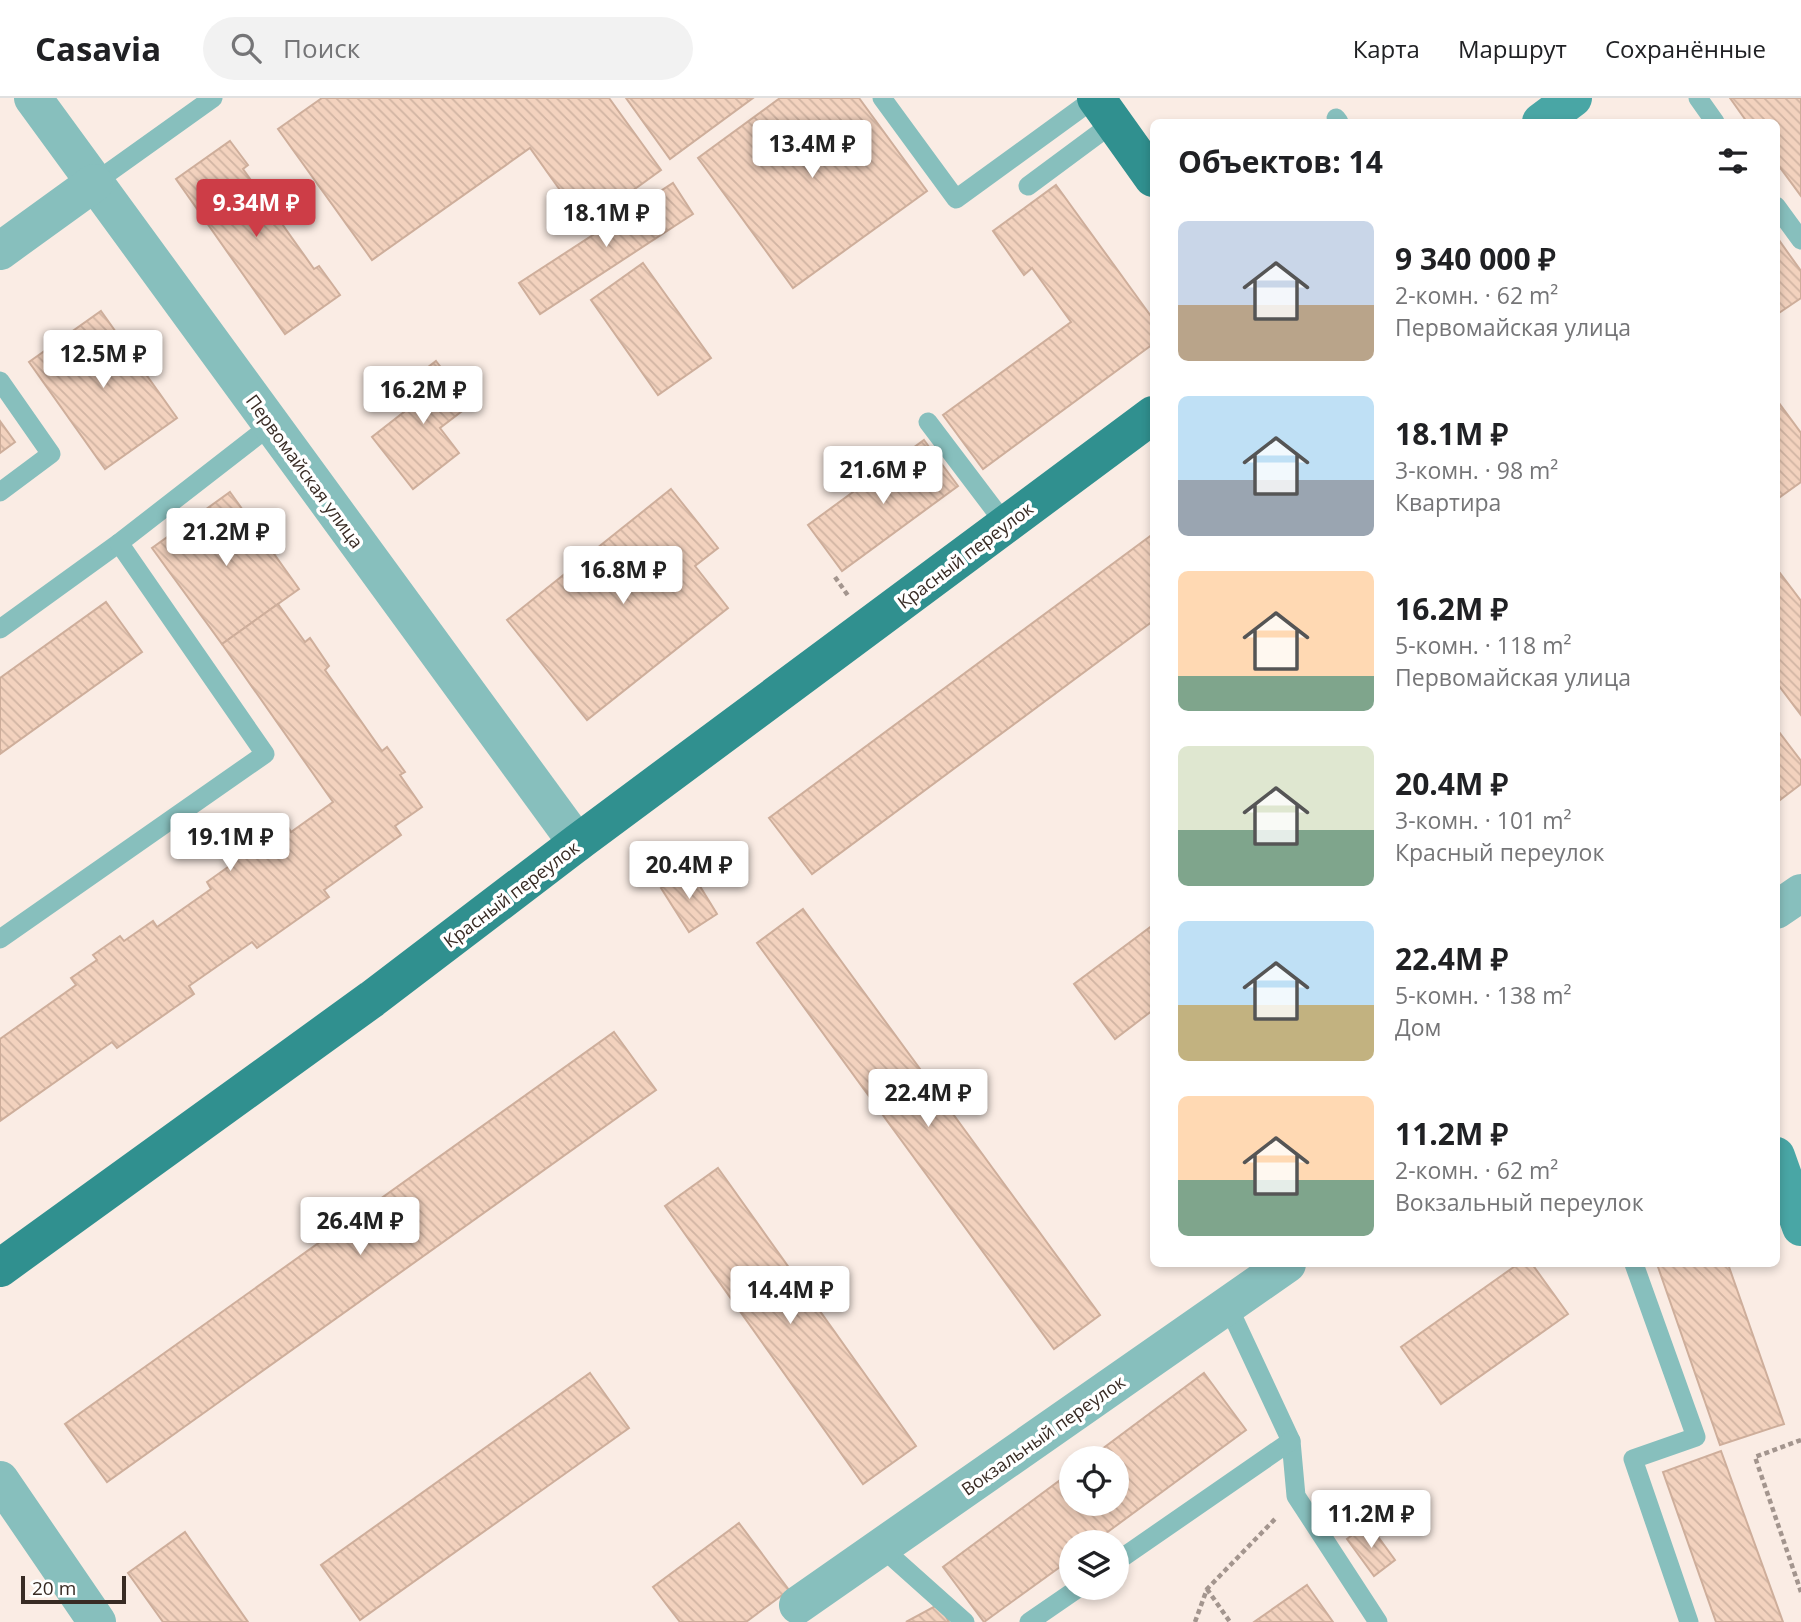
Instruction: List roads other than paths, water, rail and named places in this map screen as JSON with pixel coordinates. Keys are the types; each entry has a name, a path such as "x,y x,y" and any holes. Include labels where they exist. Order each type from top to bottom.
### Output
{"main road":[{"path":"1545,119 1573,98"},
{"path":"1101,106 1150,174"},
{"name":"Красный переулок","path":"0,1268 372,999 577,843 1150,417"},
{"path":"1780,1167 1801,1227"}],"street":[{"name":"Первомайская улица","path":"33,98 577,843"},
{"path":"0,251 94,183"},
{"path":"1780,907 1801,892"},
{"name":"Вокзальный переулок","path":"804,1613 881,1547 1283,1267"},
{"path":"0,1480 97,1622"}],"lane":[{"path":"94,183 213,98"},
{"path":"882,98 956,199 1101,106"},
{"path":"1698,98 1714,119"},
{"path":"1028,186 1101,106"},
{"path":"1780,211 1801,240"},
{"path":"0,381 51,454 0,492"},
{"path":"928,422 1006,525"},
{"path":"0,629 271,425"},
{"path":"0,939 265,754 119,542"},
{"path":"1635,1267 1696,1437 1633,1459 1689,1622"},
{"path":"1228,1306 1291,1441 1297,1496 1378,1622"},
{"path":"1129,1553 1291,1441"},
{"path":"881,1547 965,1622"},
{"path":"1029,1622 1061,1600"}]}
